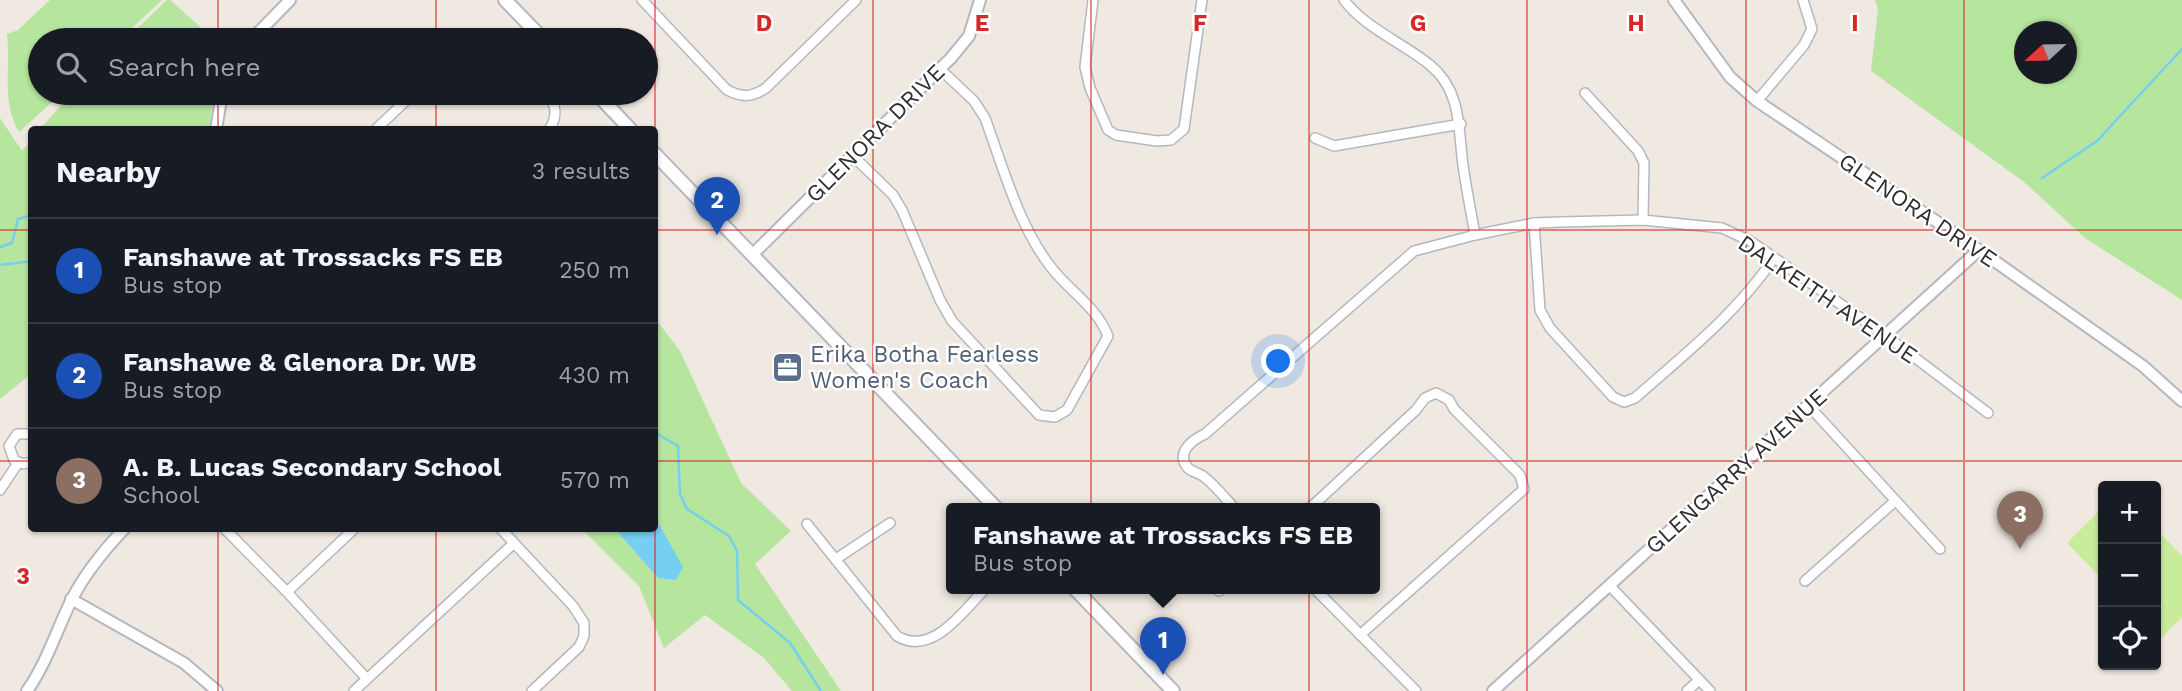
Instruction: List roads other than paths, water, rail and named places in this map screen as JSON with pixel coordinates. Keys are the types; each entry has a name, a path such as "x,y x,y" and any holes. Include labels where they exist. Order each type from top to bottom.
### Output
{"main road":[{"path":"505,0 532,28"},
{"path":"607,105 627,126"},
{"path":"658,157 991,503"},
{"path":"1080,594 1172,691"}],"street":[{"path":"263,28 290,0"},
{"path":"642,0 727,90 738,95 753,96 766,88 856,0"},
{"name":"GLENORA DRIVE","path":"753,254 940,69 969,36 980,0"},
{"path":"1093,0 1085,67 1090,88 1108,130 1116,135 1157,141 1171,140 1184,130 1202,0"},
{"path":"1344,0 1357,15 1431,66 1443,78 1455,100 1461,124 1463,164 1475,234"},
{"name":"GLENORA DRIVE","path":"1674,0 1722,68 1757,101 1979,250 2143,366 2182,401"},
{"path":"1757,101 1804,44 1812,29 1803,0"},
{"path":"852,155 893,195 952,321 1039,415 1055,417 1067,410 1108,337 1097,315 1051,267 1029,233 985,118 974,101 940,69"},
{"path":"1585,93 1638,151 1644,163 1643,220"},
{"path":"217,126 220,105"},
{"path":"379,126 401,105"},
{"path":"552,126 554,122 553,105"},
{"path":"1315,138 1334,146 1461,124"},
{"name":"DALKEITH AVENUE","path":"1229,503 1203,476 1189,469 1184,460 1185,448 1192,440 1205,434 1414,251 1475,234 1534,223 1643,220 1722,228 1774,258 1885,335 1988,413"},
{"path":"1534,223 1541,310 1550,328 1613,397 1623,402 1635,398 1726,316 1751,292 1774,258"},
{"name":"GLENGARRY AVENUE","path":"1493,691 1979,250"},
{"path":"1315,503 1416,410 1424,398 1436,393 1449,400 1454,409 1520,475 1524,489 1360,635"},
{"path":"1808,405 1894,502 1940,549"},
{"path":"28,434 22,433 10,442 10,456 18,463 28,462"},
{"path":"0,489 18,463"},
{"path":"1805,581 1894,502"},
{"path":"835,559 890,523"},
{"path":"807,524 897,636 908,643 924,643 936,637 980,594"},
{"path":"27,691 46,658 71,599 121,532"},
{"path":"228,532 367,679"},
{"path":"287,592 351,532"},
{"path":"503,532 573,606 584,623 584,636 579,647 532,691"},
{"path":"354,691 513,544"},
{"path":"1610,586 1710,691"},
{"path":"1320,594 1416,691"},
{"path":"71,599 184,663 217,691"},
{"path":"1686,691 1699,680"}],"water":[{"path":"658,522 683,567 676,580 658,578 618,532 658,532"}],"waterway":[{"path":"2042,178 2097,141 2182,49"},
{"path":"0,247 12,243 18,219 28,216"},
{"path":"0,265 28,262"},
{"path":"658,434 678,446 680,494 687,509 729,536 737,551 738,600 790,643 821,691"}],"place":[{"name":"Fanshawe & Glenora Dr. WB","path":"717,235"},
{"name":"Erika Botha Fearless Women's Coach","path":"787,367"},
{"name":"A. B. Lucas Secondary School","path":"2020,549"},
{"name":"Fanshawe at Trossacks FS EB","path":"1163,675"}]}
